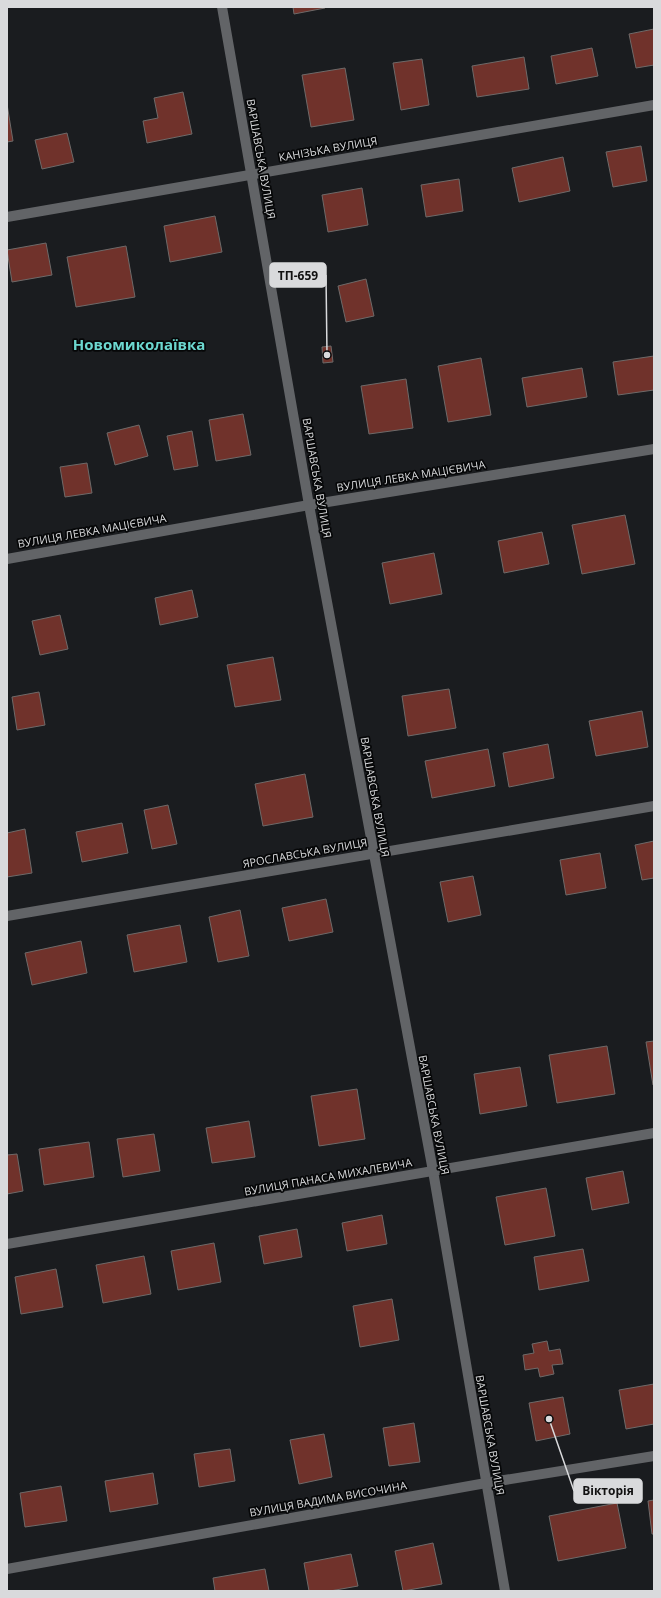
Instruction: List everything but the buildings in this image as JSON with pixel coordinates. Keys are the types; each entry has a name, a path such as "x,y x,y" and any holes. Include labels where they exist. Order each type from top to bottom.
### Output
{"street":[{"name":"ВАРШАВСЬКА ВУЛИЦЯ","path":"222,7 309,505 433,1171 505,1591"},
{"name":"КАНІЗЬКА ВУЛИЦЯ","path":"7,217 654,105"},
{"name":"ВУЛИЦЯ ЛЕВКА МАЦІЄВИЧА","path":"7,558 309,505 654,449"},
{"name":"ЯРОСЛАВСЬКА ВУЛИЦЯ","path":"7,916 654,806"},
{"name":"ВУЛИЦЯ ПАНАСА МИХАЛЕВИЧА","path":"7,1244 654,1134"},
{"name":"ВУЛИЦЯ ВАДИМА ВИСОЧИНА","path":"7,1569 486,1483 654,1456"}],"place":[{"name":"ТП-659","path":"327,355"},
{"name":"Вікторія","path":"549,1419"}],"district":[{"name":"Новомиколаївка","path":"139,345"}]}
